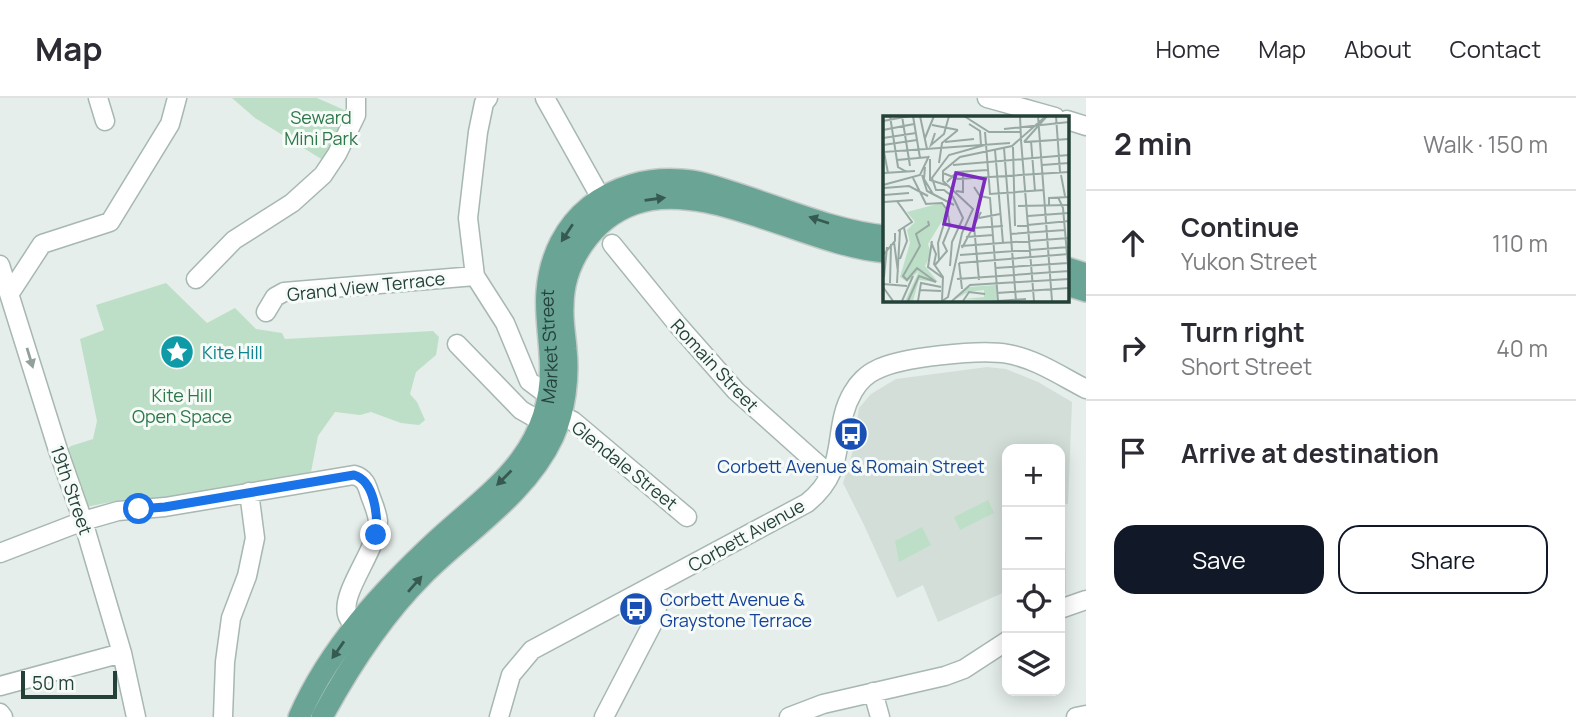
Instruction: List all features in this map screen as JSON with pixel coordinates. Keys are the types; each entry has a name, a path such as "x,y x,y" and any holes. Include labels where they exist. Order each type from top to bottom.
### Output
{"main road":[{"name":"Market Street","path":"551,419 546,303 549,276 558,249 570,227 585,210 618,188 643,181 685,180 713,186 840,227 883,236"},
{"name":"Market Street","path":"323,717 340,687 364,631 399,575 511,471 551,419 567,367 562,305 566,280 580,248 611,215 626,207 658,198 697,200 844,245 883,252"},
{"path":"1068,268 1086,274"},
{"path":"1068,285 1086,291"},
{"name":"Market Street","path":"299,717 321,676 364,631"},
{"path":"331,717 340,687"}],"street":[{"path":"98,98 105,121"},
{"path":"10,293 42,244 110,222 170,124 177,98"},
{"path":"196,279 234,240 292,203 323,175 337,154 356,114 356,98"},
{"path":"488,98 484,103 478,132 468,218 475,276 505,323 529,381 549,396"},
{"path":"545,98 601,198"},
{"path":"987,98 1045,109"},
{"path":"1068,120 1086,125"},
{"name":"Romain Street","path":"612,244 736,391 830,475"},
{"name":"19th Street","path":"0,265 83,521 122,653 136,717"},
{"name":"Grand View Terrace","path":"266,312 275,297 284,292 475,276"},
{"name":"Glendale Street","path":"457,344 521,410 551,419 573,421 687,517"},
{"name":"Corbett Avenue","path":"499,717 511,675 532,650 807,503 818,493 830,475 840,447 847,404 853,391 865,377 886,365 990,351 1025,358 1086,389"},
{"path":"0,553 83,521 118,511 165,507 349,475 359,476 368,486 377,521 376,535 348,601 347,616 364,631"},
{"path":"223,717 225,662 231,618 247,576 255,538 249,492"},
{"path":"604,717 656,617 658,605 654,585"},
{"path":"1065,607 1086,600"},
{"path":"789,717 823,704 954,673 1002,644"},
{"path":"0,686 122,653"},
{"path":"873,692 880,717"},
{"path":"1076,717 1086,715"}],"shaded area":[{"path":"987,367 1006,369 1038,382 1072,402 1068,504 1065,504 1065,444 1002,444 1002,593 938,622 923,585 897,598 843,483 852,454 859,408 871,394 896,379"},
{"path":"1065,504 1066,593 1065,593"}],"green space":[{"name":"Seward Mini Park","path":"232,98 317,98 356,115 331,165 255,118"},
{"name":"Kite Hill Open Space","path":"166,283 207,323 235,308 256,329 282,333 285,339 433,331 439,337 436,355 416,372 410,394 425,420 419,425 401,423 371,412 360,415 335,412 318,436 311,472 166,497 121,500 86,507 64,452 71,446 93,439 97,421 80,339 104,330 96,305"},
{"path":"988,500 994,513 960,530 954,517"},
{"path":"922,527 931,545 899,562 895,541"}],"place":[{"name":"Kite Hill","path":"177,352"},
{"name":"Corbett Avenue & Romain Street","path":"851,434"},
{"name":"Corbett Avenue & Graystone Terrace","path":"636,609"}],"route":[{"path":"139,509 354,475 363,479 368,486 377,514 376,535"}]}
